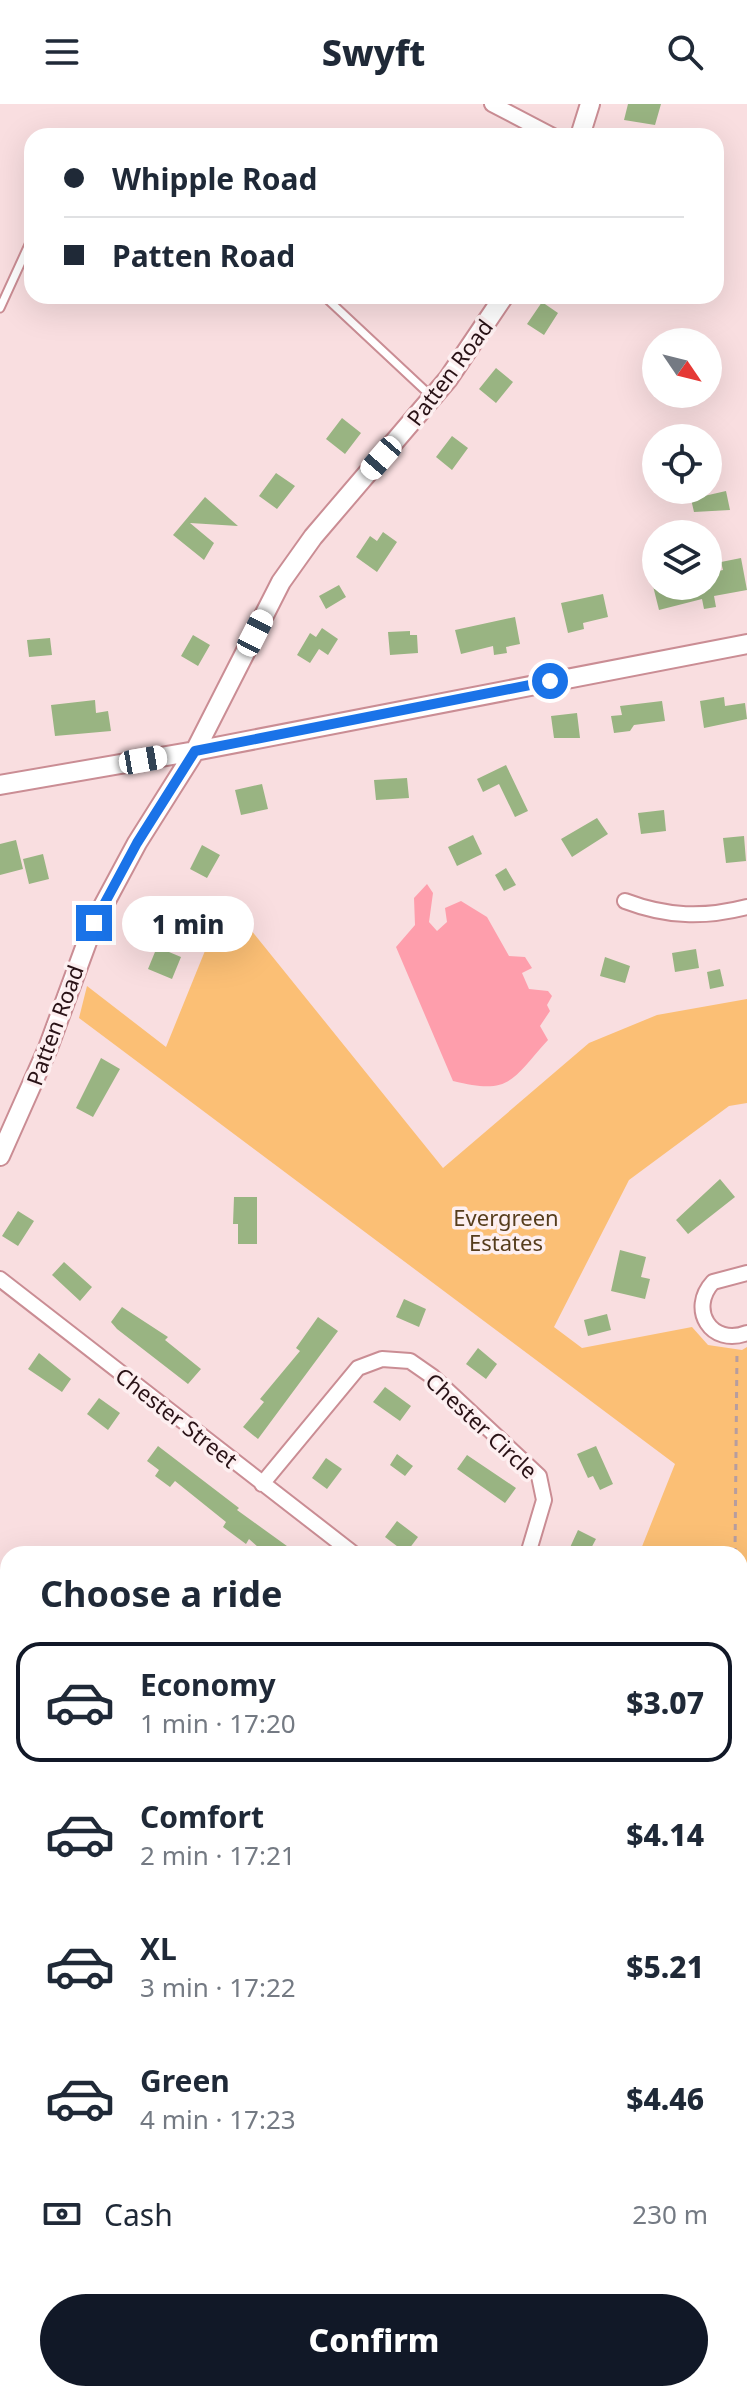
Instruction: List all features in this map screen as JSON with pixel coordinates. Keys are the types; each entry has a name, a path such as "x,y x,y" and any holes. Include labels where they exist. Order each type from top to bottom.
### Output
{"street":[{"path":"492,104 538,128"},
{"path":"582,128 590,104"},
{"name":"Patten Road","path":"0,1156 44,1059 94,923 137,843 195,751 296,559 432,398 467,354 499,304"},
{"path":"0,785 195,751 747,644"},
{"path":"625,901 651,911 679,916 707,915 747,907"},
{"path":"742,1335 717,1334 709,1328 704,1319 702,1299 713,1282 747,1273"},
{"name":"Chester Street","path":"0,1279 343,1546"},
{"name":"Chester Circle","path":"262,1484 358,1368 382,1359 410,1361 433,1377 539,1476 544,1500 530,1546"}],"lane":[{"path":"0,308 24,256"},
{"path":"332,304 432,398"}],"path":[{"path":"735,1546 742,1335"}],"green space":[{"name":"Evergreen Estates","path":"226,899 443,1168 589,1043 657,1015 747,999 747,1103 729,1106 629,1180 554,1327 582,1348 692,1327 708,1345 742,1350 747,1347 747,1546 642,1546 675,1464 79,1018 87,986 166,1047"}],"shaded area":[{"path":"427,884 433,893 429,922 437,931 447,922 445,908 461,901 487,917 509,956 525,957 532,968 522,973 529,989 548,991 552,996 547,1005 550,1011 540,1026 548,1040 517,1075 498,1085 453,1081 396,947 415,925 414,898"}],"building":[{"path":"628,104 661,104 655,125 624,120"},
{"path":"541,304 558,313 544,335 527,324"},
{"path":"496,368 513,382 496,403 479,389"},
{"path":"342,418 361,433 345,454 326,439"},
{"path":"452,436 468,448 452,470 436,457"},
{"path":"276,473 295,486 277,509 259,496"},
{"path":"726,491 730,510 694,512 692,504 722,504 722,492"},
{"path":"205,497 238,526 190,523 214,543 204,560 173,535"},
{"path":"383,532 397,542 377,572 356,557 370,536 377,541"},
{"path":"741,558 747,590 722,595 722,562"},
{"path":"339,585 346,597 326,609 319,596"},
{"path":"603,594 608,617 583,623 584,629 568,633 561,603"},
{"path":"656,600 698,600 659,610"},
{"path":"702,600 715,600 716,607 704,609"},
{"path":"515,617 520,644 506,647 507,653 494,655 493,646 461,654 455,630"},
{"path":"322,628 338,639 328,655 319,649 310,663 297,655 310,633 316,637"},
{"path":"410,631 410,635 417,635 418,653 390,655 388,632"},
{"path":"193,635 210,645 198,666 181,656"},
{"path":"50,638 52,655 29,657 27,640"},
{"path":"724,697 725,706 745,703 747,719 704,728 700,701"},
{"path":"95,700 96,713 108,711 111,731 55,736 51,705"},
{"path":"662,701 665,721 634,725 630,731 614,733 611,716 622,715 620,706"},
{"path":"577,713 580,738 554,738 551,716"},
{"path":"506,765 528,811 515,817 499,784 483,792 477,779"},
{"path":"407,778 409,798 376,800 374,780"},
{"path":"262,784 268,809 241,815 235,790"},
{"path":"664,810 666,831 641,834 638,813"},
{"path":"597,818 608,834 572,857 561,839"},
{"path":"473,835 482,854 457,866 448,847"},
{"path":"744,836 746,861 726,863 723,838"},
{"path":"16,840 23,869 0,875 0,844"},
{"path":"202,845 220,855 207,878 190,869"},
{"path":"43,854 49,879 29,884 23,859"},
{"path":"506,868 516,885 504,891 495,875"},
{"path":"161,903 182,912 167,948 150,941"},
{"path":"157,947 181,957 172,979 148,969"},
{"path":"696,949 699,968 675,972 672,953"},
{"path":"605,957 630,966 625,983 600,976"},
{"path":"720,969 724,986 710,989 707,972"},
{"path":"101,1058 120,1069 93,1117 76,1108"},
{"path":"720,1179 735,1197 688,1234 676,1220"},
{"path":"234,1197 257,1197 257,1244 238,1244 238,1224 233,1224"},
{"path":"18,1211 34,1221 18,1246 2,1236"},
{"path":"620,1250 646,1257 641,1277 650,1279 645,1299 611,1291"},
{"path":"64,1262 92,1287 80,1301 52,1275"},
{"path":"404,1299 426,1309 419,1327 396,1317"},
{"path":"122,1307 168,1337 165,1340 201,1369 188,1384 111,1322"},
{"path":"607,1314 611,1330 588,1336 584,1320"},
{"path":"318,1317 338,1331 258,1439 243,1427 264,1402 260,1399 300,1351 296,1348"},
{"path":"478,1348 497,1364 486,1379 466,1364"},
{"path":"39,1353 71,1379 62,1392 28,1369"},
{"path":"385,1387 411,1406 400,1421 373,1402"},
{"path":"99,1398 120,1413 108,1430 87,1414"},
{"path":"158,1446 287,1546 257,1546 249,1539 246,1544 223,1527 226,1522 175,1481 170,1487 155,1476 159,1470 147,1461"},
{"path":"596,1446 613,1484 600,1490 593,1476 588,1478 577,1454"},
{"path":"397,1454 413,1466 405,1476 390,1465"},
{"path":"467,1455 516,1488 505,1503 457,1469"},
{"path":"326,1458 342,1469 327,1489 312,1478"},
{"path":"397,1521 418,1537 411,1546 397,1546 385,1537"},
{"path":"578,1530 596,1539 592,1546 571,1546"}],"route":[{"path":"94,923 137,843 195,751 550,681"}]}
